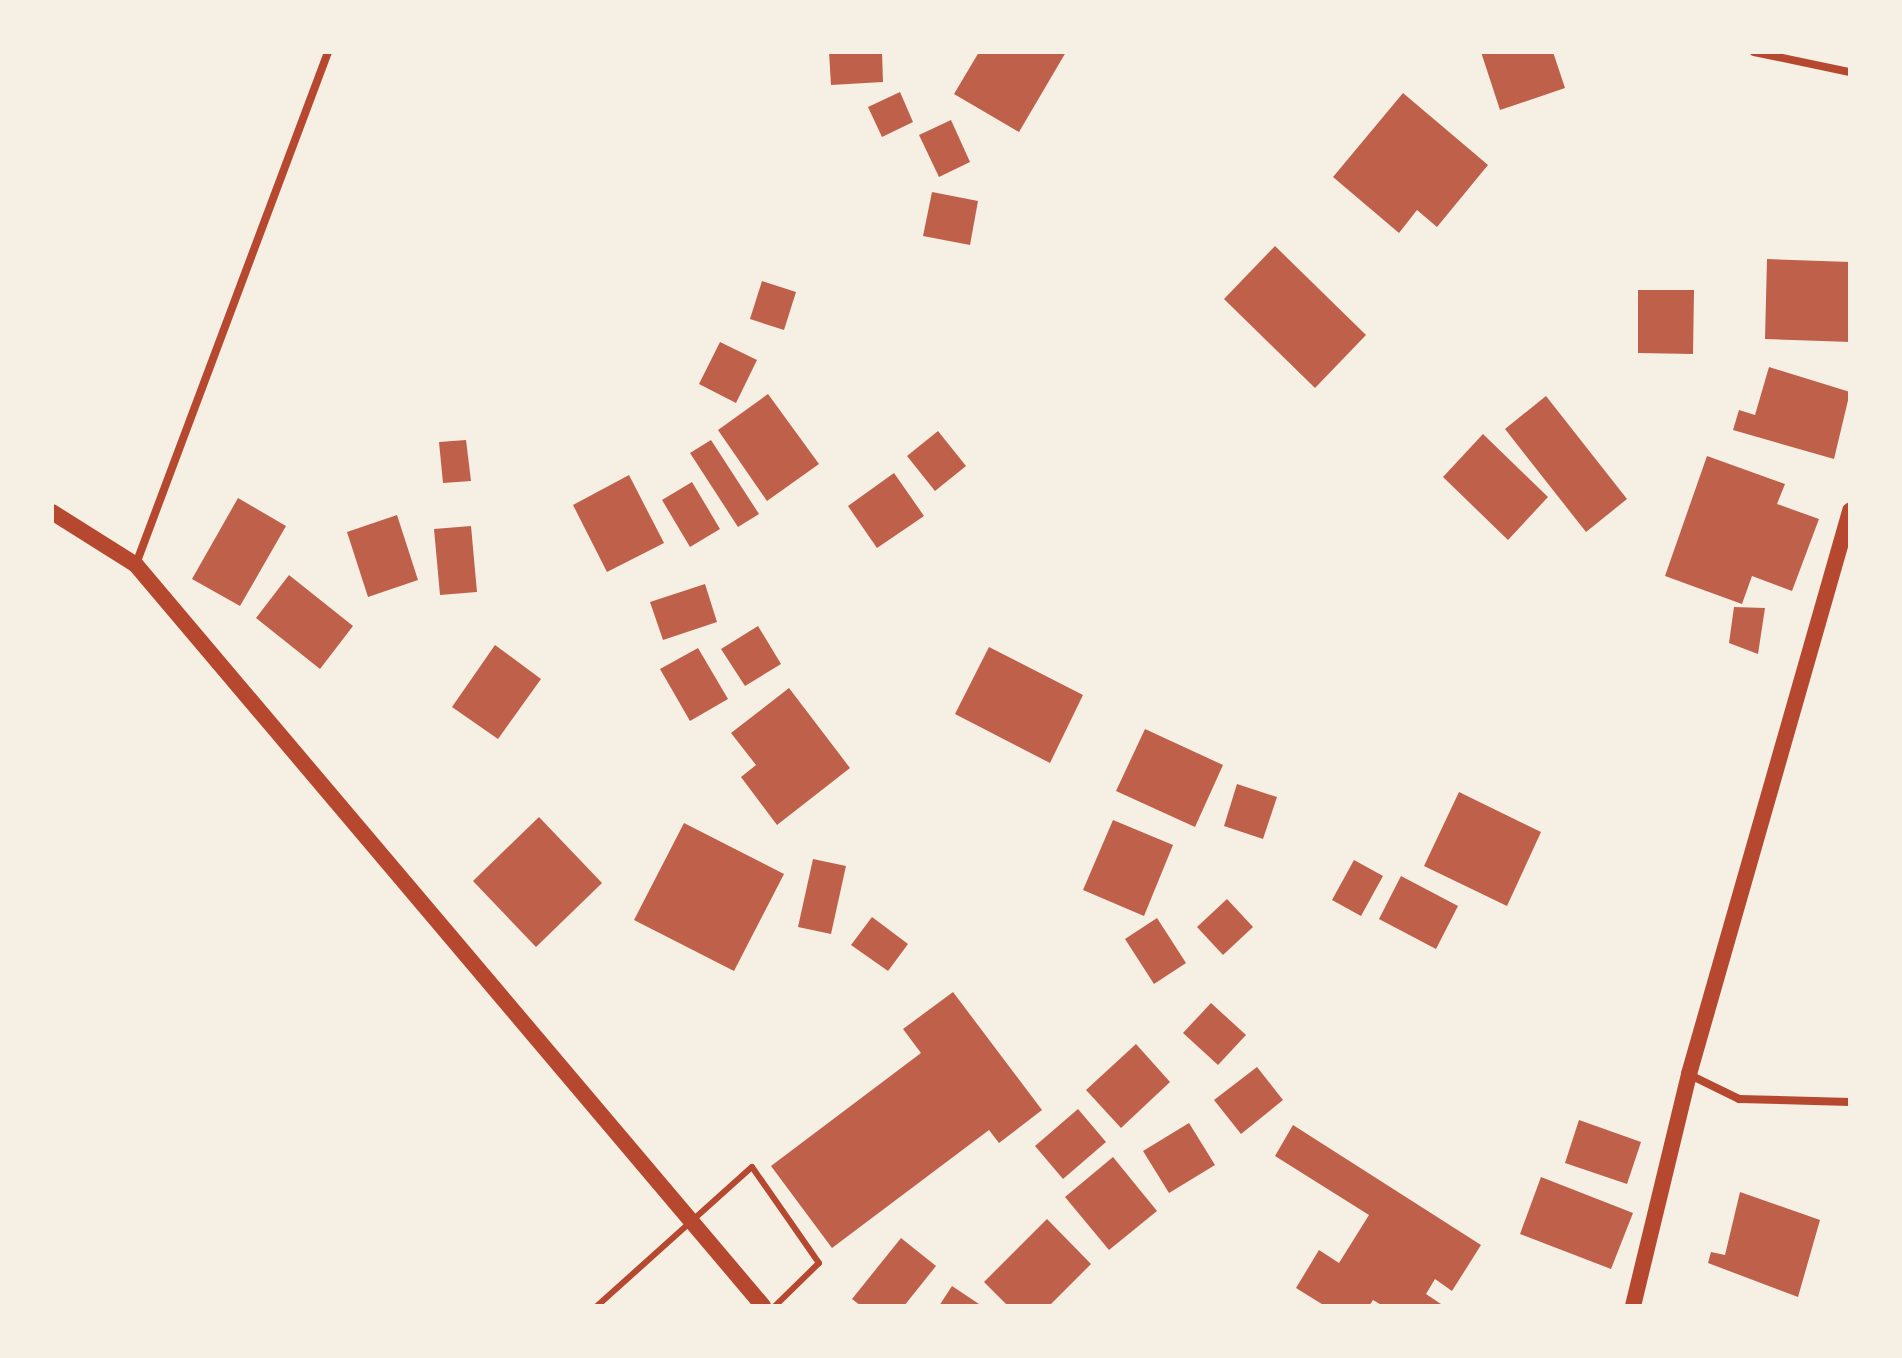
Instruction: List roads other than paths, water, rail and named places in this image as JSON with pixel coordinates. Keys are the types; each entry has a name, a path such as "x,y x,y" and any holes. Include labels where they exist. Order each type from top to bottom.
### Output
{"main road":[{"path":"1633,1306 1689,1074 1850,511"},
{"path":"52,512 136,565 763,1306"}],"street":[{"path":"136,565 328,52"},
{"path":"1754,52 1850,72"},
{"path":"1689,1074 1739,1099 1850,1102"}],"lane":[{"path":"597,1306 752,1167 819,1263 775,1306"}]}
